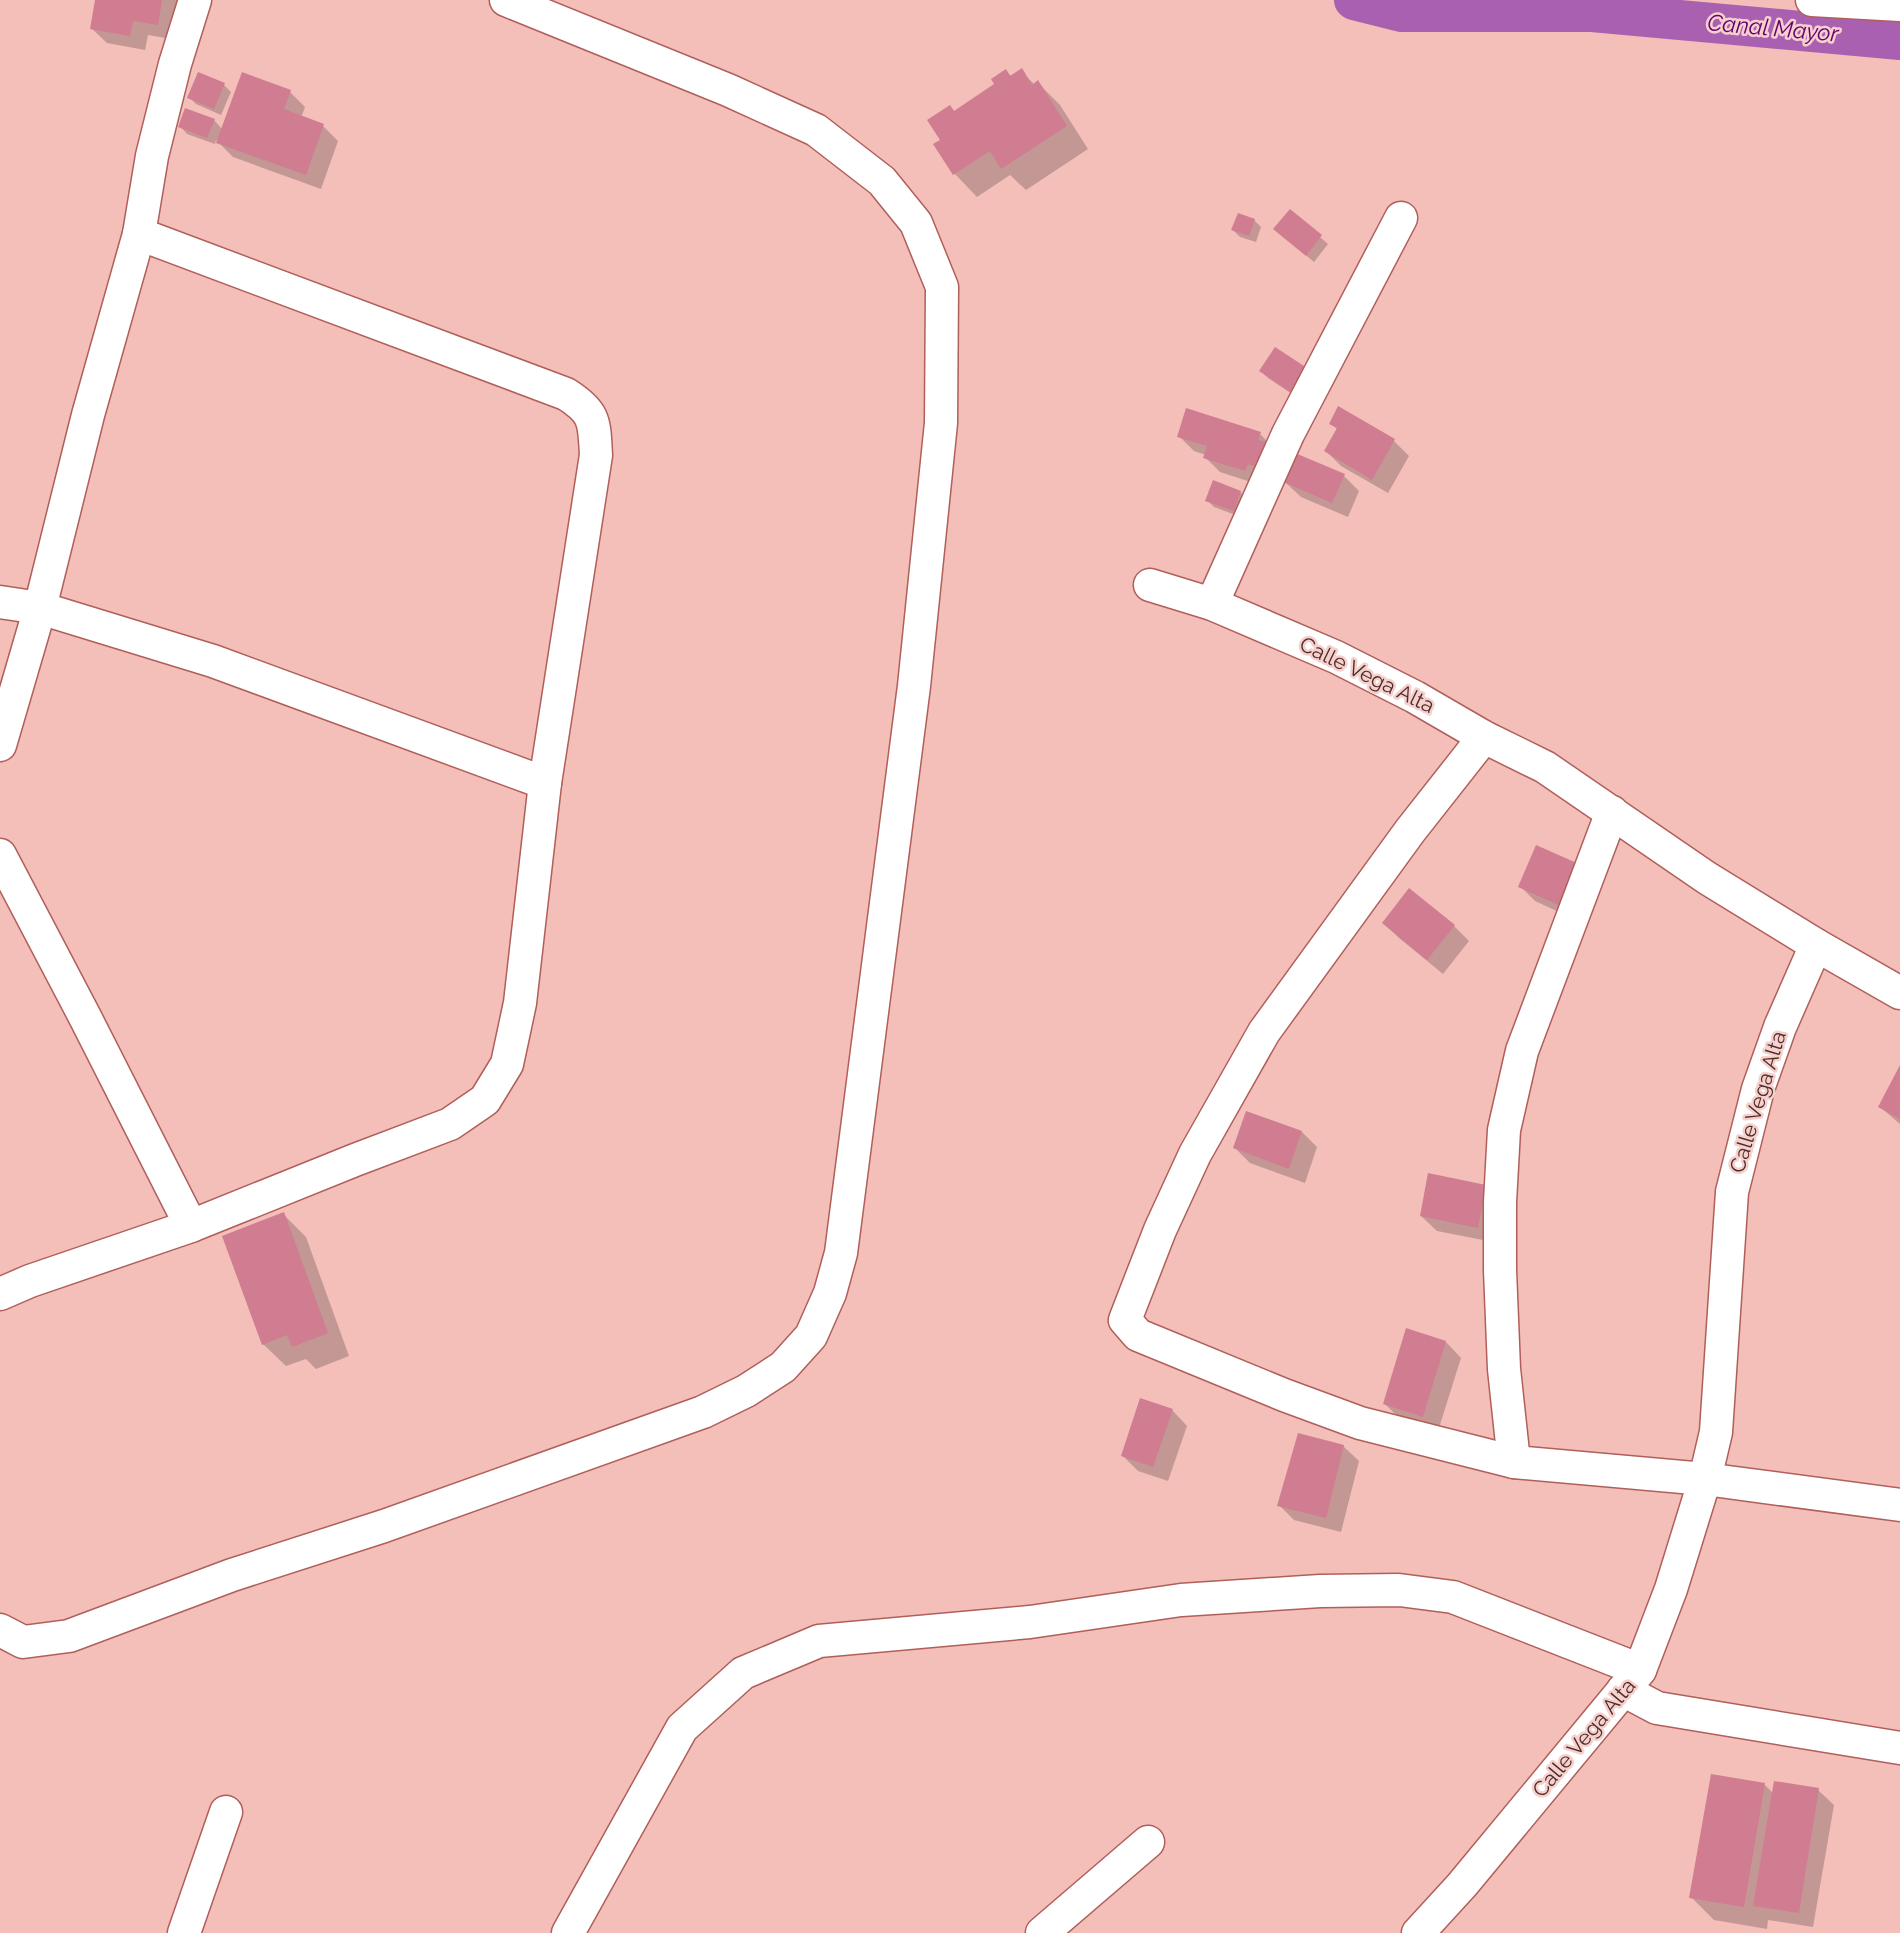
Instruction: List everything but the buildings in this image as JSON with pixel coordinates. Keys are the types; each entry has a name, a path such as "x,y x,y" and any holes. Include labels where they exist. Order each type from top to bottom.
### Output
{"street":[{"path":"0,746 40,608 88,415 139,234 152,156 175,64 195,0"},
{"path":"0,1630 23,1642 69,1636 232,1575 384,1526 703,1412 746,1391 783,1367 811,1336 830,1293 841,1253 914,686 941,423 942,288 916,223 882,181 816,130 728,90 506,0"},
{"path":"1812,0 1900,5"},
{"path":"1212,604 1288,433 1401,218"},
{"path":"0,1294 30,1281 191,1226 450,1124 485,1100 507,1064 520,1003 545,783 596,455 594,423 584,404 566,394 139,234"},
{"name":"Calle Vega Alta","path":"1150,584 1212,604 1336,657 1545,767 1707,878 1816,945 1780,1027 1758,1088 1732,1192 1716,1432 1705,1479 1671,1589 1632,1680 1462,1885 1418,1933"},
{"path":"0,602 40,608 213,661 545,783"},
{"path":"1484,737 1410,831 1264,1032 1195,1154 1160,1230 1125,1320 1138,1335 1284,1395 1348,1418 1514,1462 1705,1479 1900,1505"},
{"path":"1514,1462 1504,1369 1500,1270 1504,1130 1522,1051 1612,812"},
{"path":"0,855 191,1226"},
{"path":"1816,945 1900,993"},
{"path":"568,1933 682,1728 743,1673 819,1641 1030,1622 1181,1600 1320,1591 1399,1590 1453,1597 1632,1680 1657,1708 1900,1748"},
{"path":"184,1933 226,1812"},
{"path":"1042,1933 1148,1842"}],"waterway":[{"name":"Canal Mayor","path":"1354,0 1402,12 1592,12 1900,40"}]}
